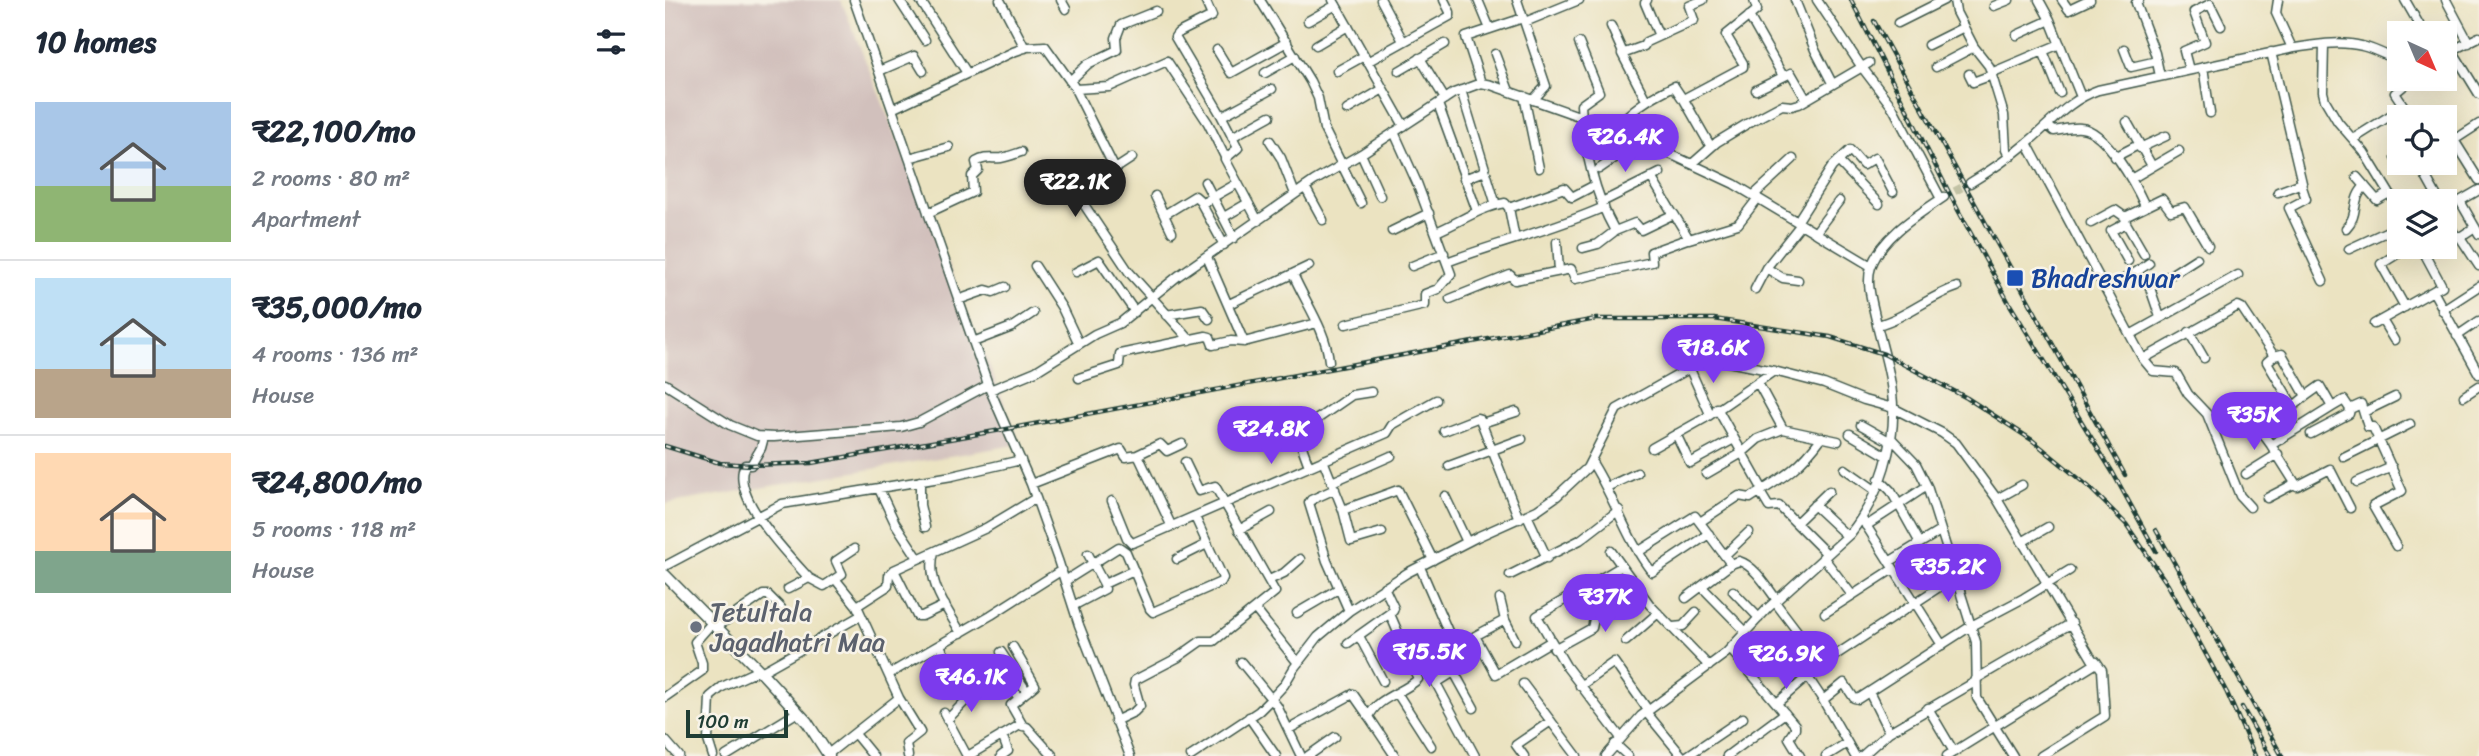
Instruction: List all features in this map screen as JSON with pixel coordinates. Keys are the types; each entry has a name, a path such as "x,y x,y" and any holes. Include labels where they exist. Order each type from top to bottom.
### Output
{"main road":[{"path":"665,575 798,712 828,755"}],"street":[{"path":"854,0 989,387 1031,484 1129,756"},
{"path":"899,0 925,40"},
{"path":"920,0 967,73"},
{"path":"1000,0 1025,48"},
{"path":"1061,0 1066,9"},
{"path":"1205,0 1212,16 1175,37 1233,137 1238,149 1225,157"},
{"path":"1260,0 1318,98 1324,129 1361,203"},
{"path":"1381,0 1403,41"},
{"path":"1337,71 1450,16 1444,0"},
{"path":"1517,0 1546,86 1528,98"},
{"path":"1481,83 1465,38 1579,0"},
{"path":"1647,0 1645,3 1659,36"},
{"path":"1623,53 1644,46 1646,42 1694,20 1689,6 1703,0"},
{"path":"1683,98 1743,67 1744,63 1726,35 1758,9 1754,0"},
{"path":"1795,0 1832,83"},
{"path":"1817,0 1865,64 1943,198 1898,232 1871,267 1870,290 1892,391 1893,408 1887,456 1864,523"},
{"path":"1898,23 1944,0"},
{"path":"1954,0 1956,12 1991,74 2004,115 2006,150 2009,156"},
{"path":"1994,6 2009,0"},
{"path":"2039,0 2050,20 2081,97"},
{"path":"2062,0 2069,10 2090,0"},
{"path":"2139,0 2136,3 2160,76"},
{"path":"2278,0 2276,13 2301,184 2306,199 2289,208 2323,281"},
{"path":"2405,0 2417,21"},
{"path":"2446,0 2469,43"},
{"path":"1481,1 1490,29"},
{"path":"1308,22 1335,3 1403,126"},
{"path":"2189,70 2184,51 2205,42 2193,15 2202,3 2210,4 2221,26"},
{"path":"1070,81 1088,64 1117,50 1116,38 1121,25 1156,11"},
{"path":"1749,16 1783,76"},
{"path":"2017,35 2050,20"},
{"path":"1316,45 1348,26"},
{"path":"1611,26 1623,53 1622,57 1647,100"},
{"path":"1928,45 1964,27"},
{"path":"2457,48 2479,37"},
{"path":"1217,50 1231,73 1287,42"},
{"path":"1579,43 1599,92 1581,104 1581,117 1595,185 1615,231"},
{"path":"1399,71 1445,44"},
{"path":"1969,74 1972,82 2060,44"},
{"path":"2324,44 2323,96 2387,190"},
{"path":"1970,183 2009,156 2081,97 2098,90 2283,50 2324,44 2363,46 2387,56"},
{"path":"892,109 1025,48 1041,45 1048,47 1075,89 1115,169"},
{"path":"1936,67 1975,47"},
{"path":"2124,49 2131,66 2157,61"},
{"path":"2043,51 2060,93"},
{"path":"1495,54 1509,91"},
{"path":"879,71 914,56 923,71"},
{"path":"1265,73 1295,56"},
{"path":"1420,58 1441,102 1464,179 1477,211"},
{"path":"1075,89 1109,87 1167,61 1208,123 1258,222"},
{"path":"1692,164 1711,147 1750,122 1782,105 1795,106 1865,64"},
{"path":"2457,64 2479,94"},
{"path":"2203,67 2210,113"},
{"path":"1756,90 1792,73 1806,99"},
{"path":"665,384 741,431 764,436 901,427 919,422 989,387 1036,371 1079,344 1120,323 1150,298 1305,187 1461,90 1481,83 1615,129 1692,164 1756,197 1871,267"},
{"path":"1615,129 1626,115 1674,86 1711,147"},
{"path":"1222,116 1272,89"},
{"path":"1347,110 1383,89"},
{"path":"1461,90 1496,205"},
{"path":"1528,98 1539,168"},
{"path":"1233,137 1270,116"},
{"path":"2353,139 2387,118"},
{"path":"2127,122 2151,166"},
{"path":"2457,138 2479,124"},
{"path":"2047,125 2054,131 2080,128 2089,131 2115,157 2131,179 2145,206"},
{"path":"1346,324 1426,304 1425,294 1438,289 1451,275 1429,213 1394,132"},
{"path":"2115,157 2167,136"},
{"path":"1599,169 1641,140"},
{"path":"1270,141 1281,158 1295,194"},
{"path":"2027,142 2143,359 2153,371 2176,373 2188,394 2205,411 2240,496 2250,507"},
{"path":"2457,145 2479,180"},
{"path":"909,158 949,147"},
{"path":"1755,289 1766,268 1799,223 1838,161 1851,150 1863,165 1875,158 1893,192"},
{"path":"2131,179 2179,151"},
{"path":"928,213 973,192 972,176 978,170 976,162 979,160 988,156 1002,158 1021,152"},
{"path":"1361,154 1380,196"},
{"path":"1132,158 1077,194 1117,256 1150,298 1190,340"},
{"path":"1450,299 1510,275 1515,280 1572,269 1575,279 1652,262 1651,252 1738,225 1756,197 1793,159"},
{"path":"1838,161 1879,204"},
{"path":"1464,179 1485,171"},
{"path":"1412,266 1562,225 1660,173"},
{"path":"1651,177 1687,239"},
{"path":"2357,177 2377,200 2387,194"},
{"path":"1205,182 1234,238"},
{"path":"1201,203 1238,183"},
{"path":"2279,192 2301,184"},
{"path":"1509,208 1565,188 1572,197 1595,185"},
{"path":"2346,228 2354,217 2357,194 2365,186"},
{"path":"1305,187 1323,220"},
{"path":"2457,237 2477,231 2460,201 2479,190"},
{"path":"1164,215 1195,196 1224,244"},
{"path":"1155,197 1172,232"},
{"path":"2128,261 2111,232 2145,206 2162,200 2171,211 2185,207 2208,246"},
{"path":"1815,233 1839,201"},
{"path":"1224,217 1248,203"},
{"path":"1436,232 1477,211 1506,203 1515,239"},
{"path":"2091,223 2115,210 2126,220 2144,254"},
{"path":"1392,230 1429,213"},
{"path":"1583,248 1598,244 1615,231 1635,222 1641,230 1673,214"},
{"path":"2349,249 2387,232"},
{"path":"2460,236 2479,266"},
{"path":"1557,242 1559,271"},
{"path":"1207,257 1244,342"},
{"path":"2160,317 2150,288 2197,258"},
{"path":"2389,259 2381,264 2405,307"},
{"path":"2394,340 2378,322 2443,284 2428,259"},
{"path":"1076,272 1099,260 1135,312"},
{"path":"2105,289 2149,263"},
{"path":"1035,266 1062,308 1079,344"},
{"path":"1229,304 1309,266"},
{"path":"1766,268 1783,278 1798,280"},
{"path":"1293,274 1326,343 1329,361"},
{"path":"2130,335 2238,275"},
{"path":"2442,310 2479,286"},
{"path":"958,300 986,290 993,292 1005,287"},
{"path":"1877,325 1957,287"},
{"path":"2433,291 2479,374"},
{"path":"2143,359 2236,306 2240,306 2274,356"},
{"path":"1166,315 1202,309 1209,319"},
{"path":"973,342 1012,327 1033,313"},
{"path":"2457,336 2479,321"},
{"path":"1079,378 1119,365 1120,354 1209,337 1213,345 1231,341 1244,342 1317,323"},
{"path":"2189,332 2204,358"},
{"path":"2306,396 2282,354 2267,362 2292,404 2295,405 2320,386 2332,407"},
{"path":"1191,756 1271,699 1318,637 1349,611 1420,567 1523,517 1557,496 1587,468 1616,409 1703,360 1774,370 1824,384 1893,408 1956,443 1997,499 2102,670 2105,716 2041,756"},
{"path":"1689,367 1714,411 1734,439 1769,507 1779,506 1796,523 1825,555 1852,595"},
{"path":"1652,448 1758,383 1774,370"},
{"path":"1758,383 1783,429"},
{"path":"2464,396 2476,387 2479,399"},
{"path":"1296,435 1352,395 1371,391"},
{"path":"2364,412 2395,397"},
{"path":"1112,501 1127,538 1132,543 1387,433 1392,425 1436,400"},
{"path":"2271,444 2345,400 2350,410"},
{"path":"2311,434 2349,414 2350,410 2360,404 2368,426 2373,428 2392,467 2401,492 2374,506 2396,546"},
{"path":"1482,422 1516,412"},
{"path":"1444,431 1477,418 1482,422 1523,517 1547,558"},
{"path":"1262,432 1288,422 1309,466"},
{"path":"2344,457 2410,424"},
{"path":"1861,425 1891,440 1916,464 1927,486 1971,626 1976,648 1978,702 2013,756"},
{"path":"2258,427 2278,454 2294,484"},
{"path":"1706,474 1742,453 1758,439 1783,429 1839,441"},
{"path":"1676,434 1690,463 1734,439"},
{"path":"1850,434 1887,456"},
{"path":"764,436 761,448 751,465 745,465 742,469 741,479 744,493 757,516 809,578 824,586 842,574 836,561 854,549"},
{"path":"1700,522 1739,496 1750,498 1799,466 1822,437"},
{"path":"1449,466 1522,439"},
{"path":"1031,484 1119,449 1126,457 1160,444 1167,451 1182,444"},
{"path":"2246,474 2278,454"},
{"path":"1137,455 1171,525"},
{"path":"1349,611 1321,544 1309,503 1333,486 1391,456"},
{"path":"665,566 757,516 790,502 879,489 983,470 1021,460"},
{"path":"1323,460 1343,510 1351,541 1383,532"},
{"path":"1591,461 1619,510 1638,552 1651,571 1709,534"},
{"path":"1115,721 1135,712 1140,706 1135,680 1166,665 1201,641 1214,641 1275,592 1214,485 1199,491 1185,462"},
{"path":"2357,482 2392,467"},
{"path":"1845,469 1875,490"},
{"path":"2267,498 2330,469 2350,508"},
{"path":"1607,487 1637,473"},
{"path":"1879,479 1887,486 1920,543"},
{"path":"920,481 920,505 925,527"},
{"path":"1997,499 2022,485"},
{"path":"1606,756 1647,711 1730,649 1776,601 1847,536 1927,486"},
{"path":"879,489 895,523 918,558"},
{"path":"1343,510 1398,490 1433,560"},
{"path":"1796,523 1829,491"},
{"path":"1445,496 1467,542"},
{"path":"857,606 888,586 894,570 986,528 1035,498"},
{"path":"1814,505 1847,536"},
{"path":"1510,575 1580,540 1619,510"},
{"path":"1239,530 1271,512"},
{"path":"1638,552 1694,516 1731,564"},
{"path":"1065,581 1119,547 1126,552 1150,609 1156,612 1222,581 1195,517"},
{"path":"1864,523 1942,645"},
{"path":"2022,541 2047,527"},
{"path":"1825,613 1940,531"},
{"path":"1725,555 1749,532"},
{"path":"1177,559 1207,544"},
{"path":"1611,551 1640,592 1709,666"},
{"path":"934,552 932,576 961,633"},
{"path":"1073,606 1105,589 1088,554"},
{"path":"1269,580 1284,573 1300,559"},
{"path":"1686,598 1731,564 1739,561 1747,564 1822,664"},
{"path":"1622,566 1537,615 1552,645 1628,756"},
{"path":"1420,567 1462,666 1436,683 1475,756"},
{"path":"894,570 917,616 945,605"},
{"path":"889,674 1062,570"},
{"path":"1104,584 1134,570"},
{"path":"1823,700 1844,683 1855,699 1869,692 1971,626 2070,570"},
{"path":"1777,703 1822,664 1956,576"},
{"path":"788,589 809,578"},
{"path":"836,580 857,606 899,698 920,732 906,743 908,756"},
{"path":"1349,643 1390,614 1394,608 1384,587"},
{"path":"1702,587 1746,632"},
{"path":"1297,613 1338,589"},
{"path":"1733,591 1759,618"},
{"path":"1505,620 1475,635 1496,674 1592,628 1594,619 1640,592"},
{"path":"665,697 702,671 704,668 695,642 713,626 763,595 768,595 781,608"},
{"path":"1500,599 1505,620 1515,640"},
{"path":"1255,609 1298,663"},
{"path":"1673,627 1683,626 1696,612"},
{"path":"1626,641 1658,613"},
{"path":"1369,717 1384,701 1417,681 1390,614"},
{"path":"713,756 708,740 709,697 860,616"},
{"path":"1862,756 1889,732 2072,624"},
{"path":"1752,674 1799,634"},
{"path":"1359,636 1383,681"},
{"path":"1411,664 1433,653 1432,646 1450,637"},
{"path":"940,645 951,668 970,688 976,690"},
{"path":"1013,647 1035,685 1011,705 1023,726 1053,756"},
{"path":"1730,649 1796,727 1789,738 1800,756"},
{"path":"1001,652 1027,692"},
{"path":"1928,708 1951,754 2093,666 2096,661"},
{"path":"1241,662 1271,699 1301,756"},
{"path":"1580,686 1613,663 1647,711 1685,756 1743,718"},
{"path":"1454,672 1473,708"},
{"path":"1019,698 1000,673 945,716 968,756 1016,726 1023,726"},
{"path":"1807,676 1855,756"},
{"path":"1523,684 1577,756"},
{"path":"1869,692 1889,732"},
{"path":"1397,693 1431,746"},
{"path":"1289,729 1353,694 1395,756"},
{"path":"828,755 899,698"},
{"path":"726,756 798,712"},
{"path":"1727,756 1785,713"},
{"path":"1249,717 1276,756"},
{"path":"1524,756 1516,746 1551,721"},
{"path":"856,733 873,756"},
{"path":"1001,756 1008,751 1002,735"},
{"path":"1308,756 1335,737"},
{"path":"665,740 679,756"},
{"path":"1826,756 1847,743"}],"shaded area":[{"path":"665,0 841,0 1021,444 665,504"}],"tunnel":[{"path":"1944,197 1970,183"}],"railway":[{"path":"1851,0 1958,210 2009,303 2113,473 2156,551"},
{"path":"1874,21 2125,475"},
{"path":"665,446 720,463 811,463 1596,319 1714,319 1830,337 1884,354 1967,398 2032,440 2089,487 2126,524 2168,585 2227,693 2255,756"},
{"path":"2156,530 2282,756"},
{"path":"2242,707 2270,756"}],"place":[{"name":"Bhadreshwar","path":"2015,278"},
{"name":"Tetultala Jagadhatri Maa","path":"696,627"}]}
